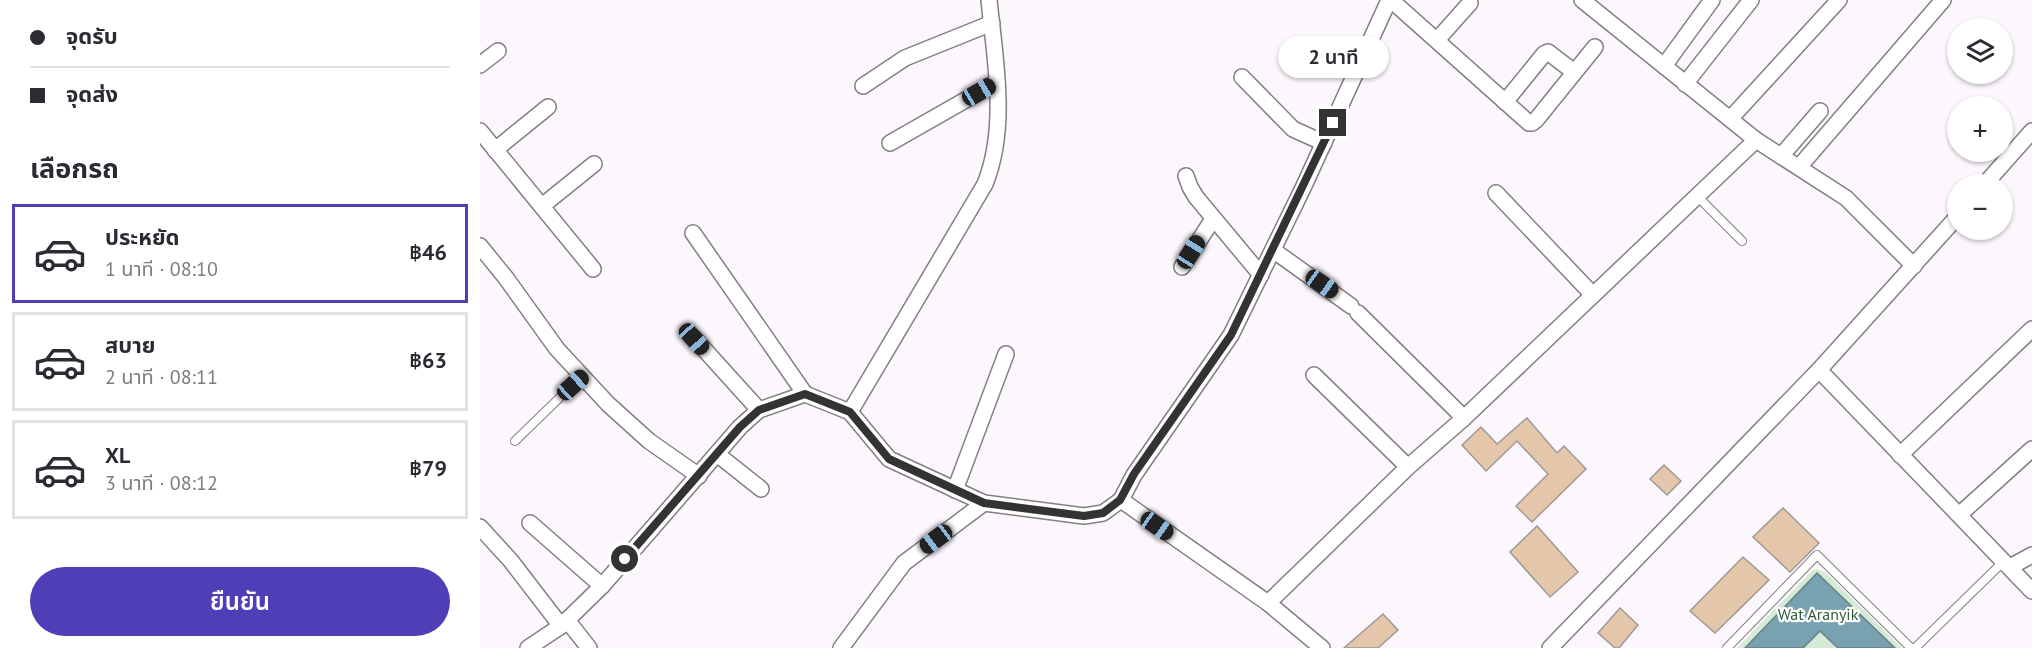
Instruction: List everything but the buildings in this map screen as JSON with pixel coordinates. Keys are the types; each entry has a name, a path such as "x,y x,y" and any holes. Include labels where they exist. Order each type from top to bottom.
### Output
{"street":[{"path":"850,412 985,184 993,164 997,139 997,82 989,0"},
{"path":"693,232 805,394 850,412 889,459 984,503 1084,516 1103,513 1120,500 1134,474 1231,335 1274,250 1390,0 1529,123 1532,123 1595,47"},
{"path":"1582,0 1756,140 1846,198 1914,266"},
{"path":"1664,66 1712,0"},
{"path":"1685,84 1751,0"},
{"path":"1730,119 1839,0"},
{"path":"1798,167 1943,0"},
{"path":"1437,40 1470,3"},
{"path":"863,86 905,58 992,23"},
{"path":"480,65 498,51"},
{"path":"1505,102 1548,52 1574,72"},
{"path":"1242,76 1293,129 1324,143"},
{"path":"890,142 997,82"},
{"path":"495,150 548,107"},
{"path":"1781,156 1820,111"},
{"path":"480,131 593,269"},
{"path":"1994,174 2032,131"},
{"path":"1268,603 1408,467 1464,418 1756,140"},
{"path":"542,206 594,164"},
{"path":"1186,176 1190,187 1213,219 1261,275"},
{"path":"1496,194 1593,295"},
{"path":"1182,267 1213,219"},
{"path":"1550,648 1819,370 1947,228"},
{"path":"480,246 557,349 608,404 649,441 699,476"},
{"path":"1274,250 1354,310 1464,418"},
{"path":"1900,455 2032,329"},
{"path":"694,339 759,410"},
{"path":"955,490 1006,354"},
{"path":"1819,370 2032,591"},
{"path":"1314,375 1408,467"},
{"path":"528,648 564,623 602,586 740,427 759,410 805,394"},
{"path":"1959,515 2032,449"},
{"path":"717,454 761,489"},
{"path":"1120,500 1268,603 1322,648"},
{"path":"841,648 904,563 984,503"},
{"path":"530,523 602,586"},
{"path":"480,527 564,623 589,648"},
{"path":"2007,564 2032,555"}],"lane":[{"path":"1696,196 1742,241"},
{"path":"515,441 582,376"},
{"path":"1727,648 1817,555 1913,648 2007,564"}],"green space":[{"name":"Wat Aranyik","path":"1818,569 1826,573 1902,648 1737,648 1813,570"}],"water":[{"name":"Wat Aranyik","path":"1817,573 1895,648 1838,648 1820,631 1803,648 1745,648"}],"route":[{"path":"625,559 740,427 759,410 805,394 850,412 889,459 984,503 1084,516 1103,513 1120,500 1134,474 1231,335 1274,250 1333,123"}]}
